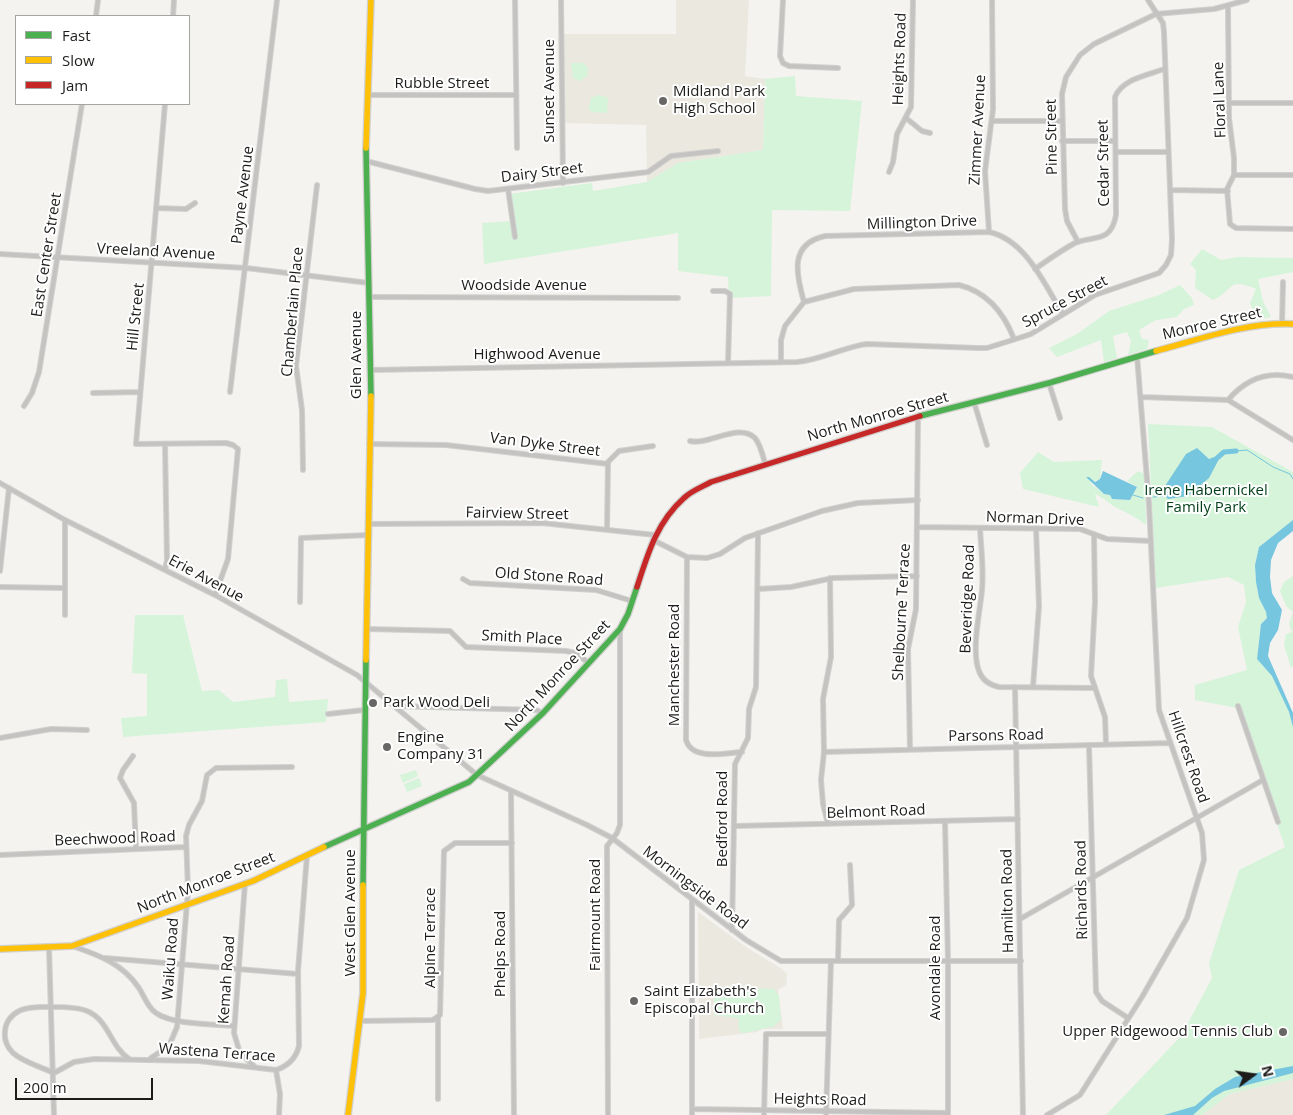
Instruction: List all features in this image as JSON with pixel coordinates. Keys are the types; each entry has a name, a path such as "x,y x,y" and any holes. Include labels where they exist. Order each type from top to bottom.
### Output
{"main road":[{"name":"Glen Avenue","path":"364,710 371,370 366,161 371,0"},
{"name":"Monroe Street","path":"1137,356 1250,326 1293,324"},
{"name":"North Monroe Street","path":"0,949 72,946 245,884 363,828 469,782 543,713 620,629 654,538 670,513 692,492 711,482 918,416 1049,383 1137,356"},
{"name":"West Glen Avenue","path":"348,1115 363,993 364,710"}],"street":[{"path":"96,15 98,0"},
{"path":"173,15 174,0"},
{"name":"Payne Avenue","path":"230,392 277,0"},
{"path":"515,0 517,148"},
{"name":"Sunset Avenue","path":"561,0 563,183"},
{"path":"783,0 780,56 783,63 789,66 838,68"},
{"name":"Heights Road","path":"889,172 893,162 897,134 911,108 913,0"},
{"name":"Zimmer Avenue","path":"988,232 985,171 992,122 992,0"},
{"name":"Spruce Street","path":"703,364 811,360 850,347 868,344 987,348 1031,334 1095,295 1154,276 1163,270 1172,248 1164,32 1163,23 1148,0"},
{"name":"Pine Street","path":"1078,242 1067,221 1065,209 1062,142 1063,85 1070,68 1080,55 1094,44 1156,14 1228,7 1247,0"},
{"name":"Floral Lane","path":"1228,7 1234,175 1228,191"},
{"name":"Cedar Street","path":"1034,269 1078,242 1102,237 1114,224 1116,215 1116,152 1114,102 1117,93 1127,83 1164,69"},
{"name":"Rubble Street","path":"368,95 516,95"},
{"path":"1230,103 1293,103"},
{"name":"East Center Street","path":"24,406 32,393 39,372 82,105"},
{"name":"Hill Street","path":"165,105 136,444 165,444"},
{"name":"Heights Road","path":"906,118 922,130 930,133"},
{"path":"992,122 1062,121"},
{"path":"1062,142 1115,141"},
{"name":"Dairy Street","path":"366,161 475,189 508,189 648,172 671,156 718,151"},
{"path":"1116,152 1168,152"},
{"path":"1234,175 1293,175"},
{"name":"Chamberlain Place","path":"303,470 302,410 296,366 318,185"},
{"path":"508,189 516,237"},
{"path":"1170,190 1228,191 1230,224 1232,227 1293,229"},
{"path":"156,208 186,209 195,203"},
{"name":"Millington Drive","path":"804,302 800,286 798,256 804,245 815,238 825,236 988,232 1001,235 1013,242 1034,269 1063,314"},
{"name":"Vreeland Avenue","path":"0,254 58,259 246,268 370,283"},
{"path":"1282,324 1283,282"},
{"path":"781,362 781,340 785,326 792,314 804,302 854,289 959,285 974,289 990,301 1014,339"},
{"path":"713,291 725,291 730,294 728,363"},
{"name":"Woodside Avenue","path":"370,296 678,298"},
{"name":"Hillcrest Road","path":"1047,1115 1080,1095 1128,1018 1187,918 1204,860 1204,845 1197,818 1169,743 1159,710 1151,541 1142,397 1137,356"},
{"name":"Highwood Avenue","path":"371,370 703,364"},
{"path":"1228,400 1238,388 1248,381 1272,376 1293,377"},
{"path":"1049,383 1060,418"},
{"path":"94,393 140,392"},
{"path":"1142,397 1228,400 1293,440"},
{"path":"974,402 987,445"},
{"name":"Shelbourne Terrace","path":"910,749 908,649 916,609 918,416"},
{"path":"690,441 696,442 724,434 750,435 757,440 765,464"},
{"path":"165,570 167,560 165,444 226,443 233,445 238,449 239,455 228,559 215,595"},
{"name":"Van Dyke Street","path":"369,444 446,445 608,464 607,530"},
{"path":"608,464 611,457 619,451 653,446"},
{"name":"Erie Avenue","path":"0,483 64,520 215,595 365,680 394,706"},
{"path":"0,571 9,488"},
{"path":"687,556 700,559 714,556 738,541 758,533 837,507 879,501 918,500"},
{"path":"64,520 65,615"},
{"name":"Fairview Street","path":"368,524 542,523 607,530 654,538 687,556"},
{"name":"Norman Drive","path":"917,527 1080,529 1114,540 1151,541"},
{"name":"Beveridge Road","path":"980,528 983,572 977,646 979,670 984,680 994,686 1015,687"},
{"path":"1033,687 1039,606 1036,528"},
{"name":"Bedford Road","path":"732,930 735,764 748,738 748,716 757,676 758,533"},
{"path":"1094,534 1095,602 1090,666 1094,688 1105,717 1106,744"},
{"path":"300,602 301,538 368,535"},
{"name":"Manchester Road","path":"687,556 686,740 690,748 697,752 742,752"},
{"path":"758,589 791,587 830,578 917,576"},
{"path":"828,824 822,792 824,752 822,699 831,657 830,578"},
{"name":"Old Stone Road","path":"463,580 470,583 596,590 632,601"},
{"path":"0,587 64,588"},
{"name":"Smith Place","path":"367,629 450,631 466,646 566,651 575,653 589,663"},
{"name":"Fairmount Road","path":"608,1115 607,846 617,834 620,826 620,629"},
{"path":"1015,687 1094,688"},
{"name":"Hamilton Road","path":"1015,687 1023,1115"},
{"path":"394,706 536,710 543,713"},
{"name":"Morningside Road","path":"394,706 477,775 612,838 732,930 781,961 1021,961"},
{"path":"1238,706 1278,822"},
{"path":"328,714 364,710"},
{"path":"0,738 51,730 87,730"},
{"name":"Parsons Road","path":"824,752 1169,743"},
{"name":"Richards Road","path":"1089,745 1096,992 1099,999 1128,1018"},
{"path":"133,756 122,770 120,778 134,803 136,850"},
{"name":"Beechwood Road","path":"0,855 186,848 187,830 202,801 205,778 209,772 216,768 292,766"},
{"path":"1020,920 1263,780"},
{"name":"Phelps Road","path":"511,792 514,1115"},
{"name":"Belmont Road","path":"735,826 1018,819"},
{"name":"Avondale Road","path":"945,821 948,961 948,1114"},
{"name":"Alpine Terrace","path":"438,1017 442,1009 444,851 455,843 512,843"},
{"name":"Waiku Road","path":"149,1059 169,1046 175,1035 178,1020 187,905 186,848"},
{"name":"Wastena Terrace","path":"54,1073 67,1065 86,1060 149,1059 216,1062 276,1070 291,1062 299,1046 298,974 307,855"},
{"path":"838,961 839,920 852,905 850,866"},
{"name":"Kemah Road","path":"245,884 234,1026 235,1040 240,1053 258,1069"},
{"path":"692,900 692,1115"},
{"path":"72,946 105,958 298,974"},
{"path":"49,947 54,1115"},
{"path":"105,958 132,978 154,1012 178,1020 234,1026"},
{"path":"826,1113 831,961"},
{"path":"54,1073 16,1055 8,1047 5,1037 8,1021 18,1011 76,1008 95,1015 104,1024 116,1048 129,1059"},
{"path":"360,1021 433,1020 438,1017"},
{"path":"438,1017 438,1099"},
{"path":"764,1113 766,1034 828,1034"},
{"path":"276,1070 280,1094 279,1115"},
{"name":"Heights Road","path":"693,1109 764,1113 948,1114"}],"shaded area":[{"name":"Midland Park High School","path":"676,0 749,0 745,76 765,79 763,150 678,163 647,182 646,125 561,123 560,34 676,34"},
{"path":"698,912 787,974 786,985 778,990 783,1029 763,1029 757,1032 699,1039"},
{"path":"1293,1079 1293,1115 1202,1115 1229,1094"}],"green space":[{"path":"571,63 584,63 588,68 587,76 580,81 573,78"},
{"path":"795,76 796,96 862,101 850,211 772,210 771,296 729,298 728,277 678,271 678,233 484,264 482,223 513,221 509,194 592,183 593,191 647,182 678,163 763,150 765,79"},
{"path":"599,95 608,98 607,113 591,112 589,108 591,98"},
{"path":"1202,249 1221,260 1237,257 1293,258 1293,272 1258,279 1263,301 1271,317 1256,320 1250,303 1256,289 1247,285 1235,284 1213,300 1195,288 1196,270 1190,264"},
{"path":"1180,285 1192,298 1194,305 1184,309 1177,317 1156,320 1139,330 1142,339 1149,340 1147,349 1128,355 1131,341 1127,332 1113,336 1117,358 1104,362 1101,340 1057,357 1049,348 1077,334 1109,311 1159,295"},
{"name":"Irene Habernickel Family Park","path":"1148,424 1212,427 1293,472 1293,520 1259,547 1255,565 1259,598 1267,618 1261,624 1257,659 1272,676 1289,712 1293,727 1293,1079 1229,1094 1202,1115 1106,1115 1181,1036 1212,978 1209,963 1239,870 1285,847 1237,708 1195,700 1195,685 1247,670 1238,627 1246,602 1244,585 1228,577 1156,588"},
{"path":"1038,452 1054,462 1102,460 1100,479 1090,483 1104,494 1110,495 1112,499 1130,500 1137,487 1127,481 1138,471 1145,474 1146,525 1095,494 1099,507 1023,489 1020,473"},
{"path":"1293,576 1293,612 1286,606 1280,591 1284,582"},
{"path":"1293,612 1293,666 1291,668 1284,645 1286,634 1292,632 1289,624"},
{"path":"135,615 183,615 202,691 219,690 233,702 275,697 276,680 287,679 289,702 328,699 326,722 123,737 121,718 147,716 147,674 132,673"},
{"path":"416,770 418,776 403,783 400,775"},
{"path":"419,778 422,786 407,792 404,784"},
{"path":"714,987 774,989 779,996 781,1020 773,1027 742,1033 739,1030 738,1018 714,1015"}],"water":[{"path":"1197,448 1209,459 1214,457 1218,461 1209,478 1188,496 1168,499 1165,496 1165,486 1186,454"},
{"path":"1103,471 1137,487 1130,500 1112,499 1110,495 1104,494 1086,477 1095,482 1100,479"},
{"path":"1293,520 1293,531 1278,543 1271,560 1270,577 1272,593 1282,610 1278,630 1270,643 1268,656 1293,713 1293,727 1289,712 1272,676 1257,659 1261,624 1267,618 1259,598 1255,565 1259,547"},
{"path":"1293,1066 1293,1073 1224,1091 1212,1098 1193,1115 1164,1115 1195,1106 1215,1089 1235,1077"}],"waterway":[{"path":"1236,451 1247,450 1273,467 1290,474 1293,479"},
{"path":"1216,459 1224,452 1236,451"},
{"path":"1133,495 1143,498"},
{"path":"1153,497 1165,496"}],"traffic: fast":[{"path":"366,148 371,396"},
{"path":"920,416 1049,383 1156,351"},
{"path":"324,847 469,782 543,713 620,629 628,614 637,587"},
{"path":"363,885 366,660"}],"traffic: slow":[{"path":"366,148 371,0"},
{"path":"1156,351 1241,328 1293,324"},
{"path":"366,660 371,396"},
{"path":"0,949 72,946 253,881 324,847"},
{"path":"348,1115 363,993 363,885"}],"traffic: jam":[{"path":"637,587 654,539 660,528 675,507 693,491 711,482 920,416"}],"place":[{"name":"Midland Park High School","path":"663,101"},
{"name":"Park Wood Deli","path":"373,703"},
{"name":"Engine Company 31","path":"387,747"},
{"name":"Saint Elizabeth's Episcopal Church","path":"634,1001"},
{"name":"Upper Ridgewood Tennis Club","path":"1283,1032"}]}
